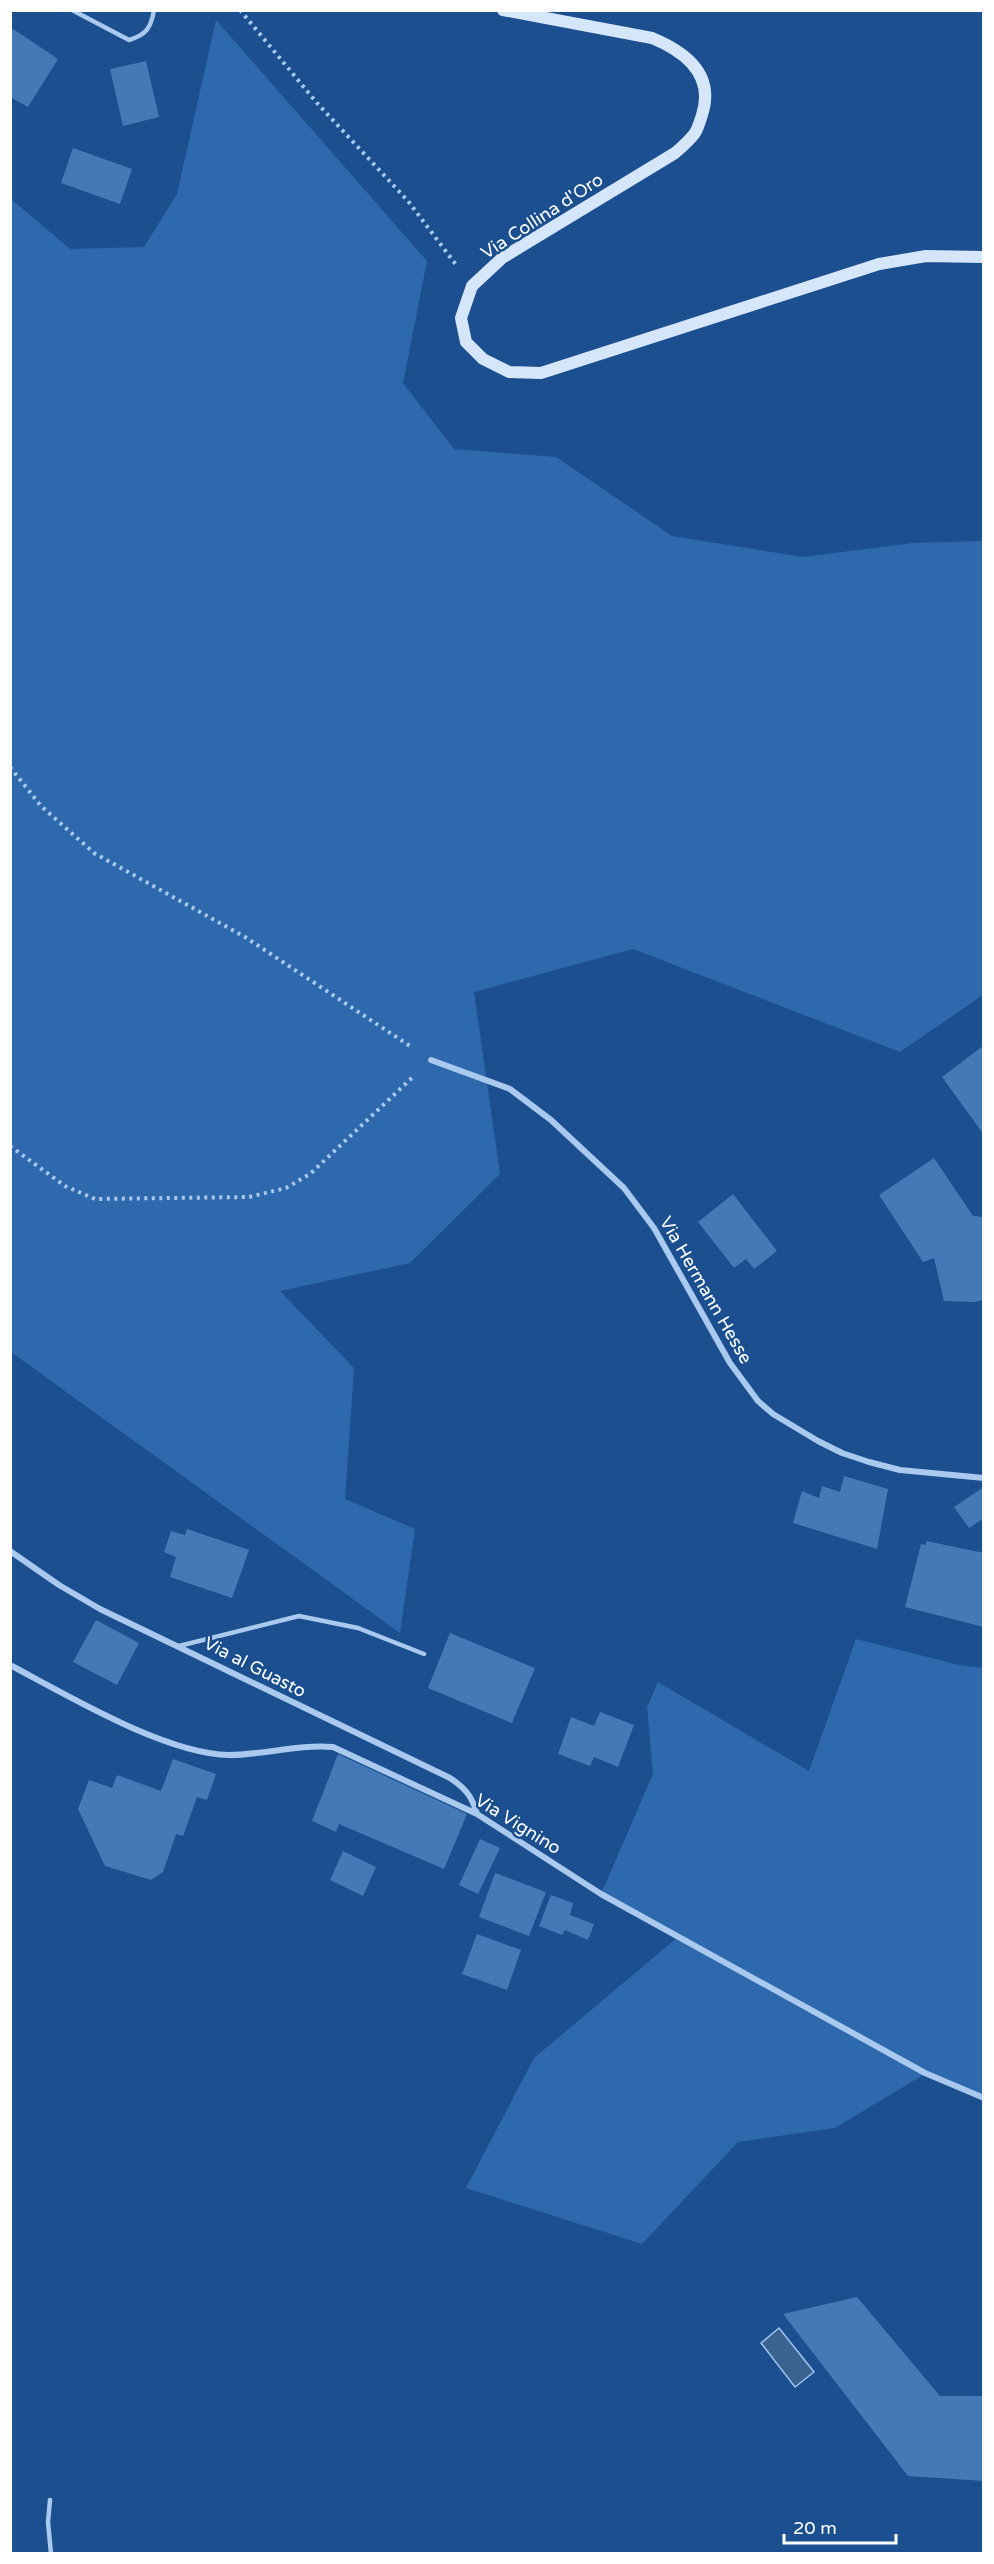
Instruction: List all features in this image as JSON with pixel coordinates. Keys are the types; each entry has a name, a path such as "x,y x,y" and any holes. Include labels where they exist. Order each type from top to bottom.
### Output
{"street":[{"name":"Via Collina d'Oro","path":"503,10 652,38 674,47 695,66 703,85 706,102 696,132 675,153 502,258 472,286 461,318 466,342 483,359 509,372 541,373 879,264 926,256 984,257"},
{"name":"Via Hermann Hesse","path":"431,1060 510,1089 550,1120 624,1188 654,1228 740,1377 758,1401 773,1414 818,1441 869,1462 900,1470 984,1478"},
{"name":"Via al Guasto","path":"10,1551 59,1585 100,1609 450,1778 464,1788 472,1799 477,1814"},
{"name":"Via Vignino","path":"10,1665 103,1714 169,1742 207,1752 228,1755 318,1746 333,1748 477,1814 601,1894 925,2073 984,2098"}],"lane":[{"path":"72,10 129,40 141,37 151,26 154,10"},
{"path":"179,1646 299,1616 358,1628 424,1654"},
{"path":"50,2500 48,2522 51,2553"}],"path":[{"path":"240,10 318,103 408,201 472,286"},
{"path":"10,767 41,806 94,853 245,937 431,1060 310,1174 286,1188 249,1197 95,1199 65,1186 10,1146"}],"shaded area":[{"path":"216,20 427,261 403,383 454,449 556,457 672,536 803,557 913,543 983,541 983,995 900,1052 633,949 474,992 500,1174 410,1263 280,1291 354,1368 345,1499 415,1529 400,1633 11,1352 11,199 70,249 144,247 177,194"},
{"path":"856,1639 959,1665 983,1668 983,2098 925,2074 835,2128 738,2142 642,2244 466,2188 534,2058 678,1937 601,1894 653,1774 647,1707 658,1682 809,1771"},
{"path":"779,2328 814,2372 795,2387 761,2343"}],"building":[{"path":"10,27 58,59 28,107 10,97"},
{"path":"146,61 159,117 123,126 110,69"},
{"path":"73,148 132,169 120,204 61,183"},
{"path":"984,1045 984,1135 942,1077"},
{"path":"934,1158 973,1216 984,1217 984,1300 944,1301 934,1258 923,1262 879,1195"},
{"path":"733,1194 777,1251 754,1269 746,1259 734,1268 698,1222"},
{"path":"844,1476 888,1489 877,1549 793,1523 802,1491 819,1498 822,1486 840,1492"},
{"path":"984,1487 984,1518 969,1528 954,1507"},
{"path":"187,1529 249,1550 232,1598 170,1577 176,1557 164,1552 171,1531 185,1535"},
{"path":"926,1541 984,1553 984,1627 905,1607 921,1544 926,1545"},
{"path":"96,1620 139,1643 117,1685 73,1662"},
{"path":"450,1633 535,1668 512,1723 428,1688"},
{"path":"600,1712 634,1725 618,1767 594,1757 590,1766 558,1754 571,1717 594,1726"},
{"path":"338,1754 467,1814 444,1869 339,1824 336,1832 312,1821"},
{"path":"173,1759 216,1774 207,1800 197,1797 183,1836 176,1834 163,1872 151,1880 105,1866 78,1809 89,1780 112,1788 117,1775 161,1791"},
{"path":"480,1839 500,1848 478,1894 459,1885"},
{"path":"343,1851 376,1867 363,1896 330,1880"},
{"path":"495,1873 546,1892 529,1936 479,1917"},
{"path":"551,1895 573,1903 570,1915 594,1924 588,1940 565,1930 562,1935 539,1926"},
{"path":"477,1934 521,1950 507,1990 462,1974"},
{"path":"857,2297 940,2396 984,2396 984,2481 908,2476 783,2314"}]}
